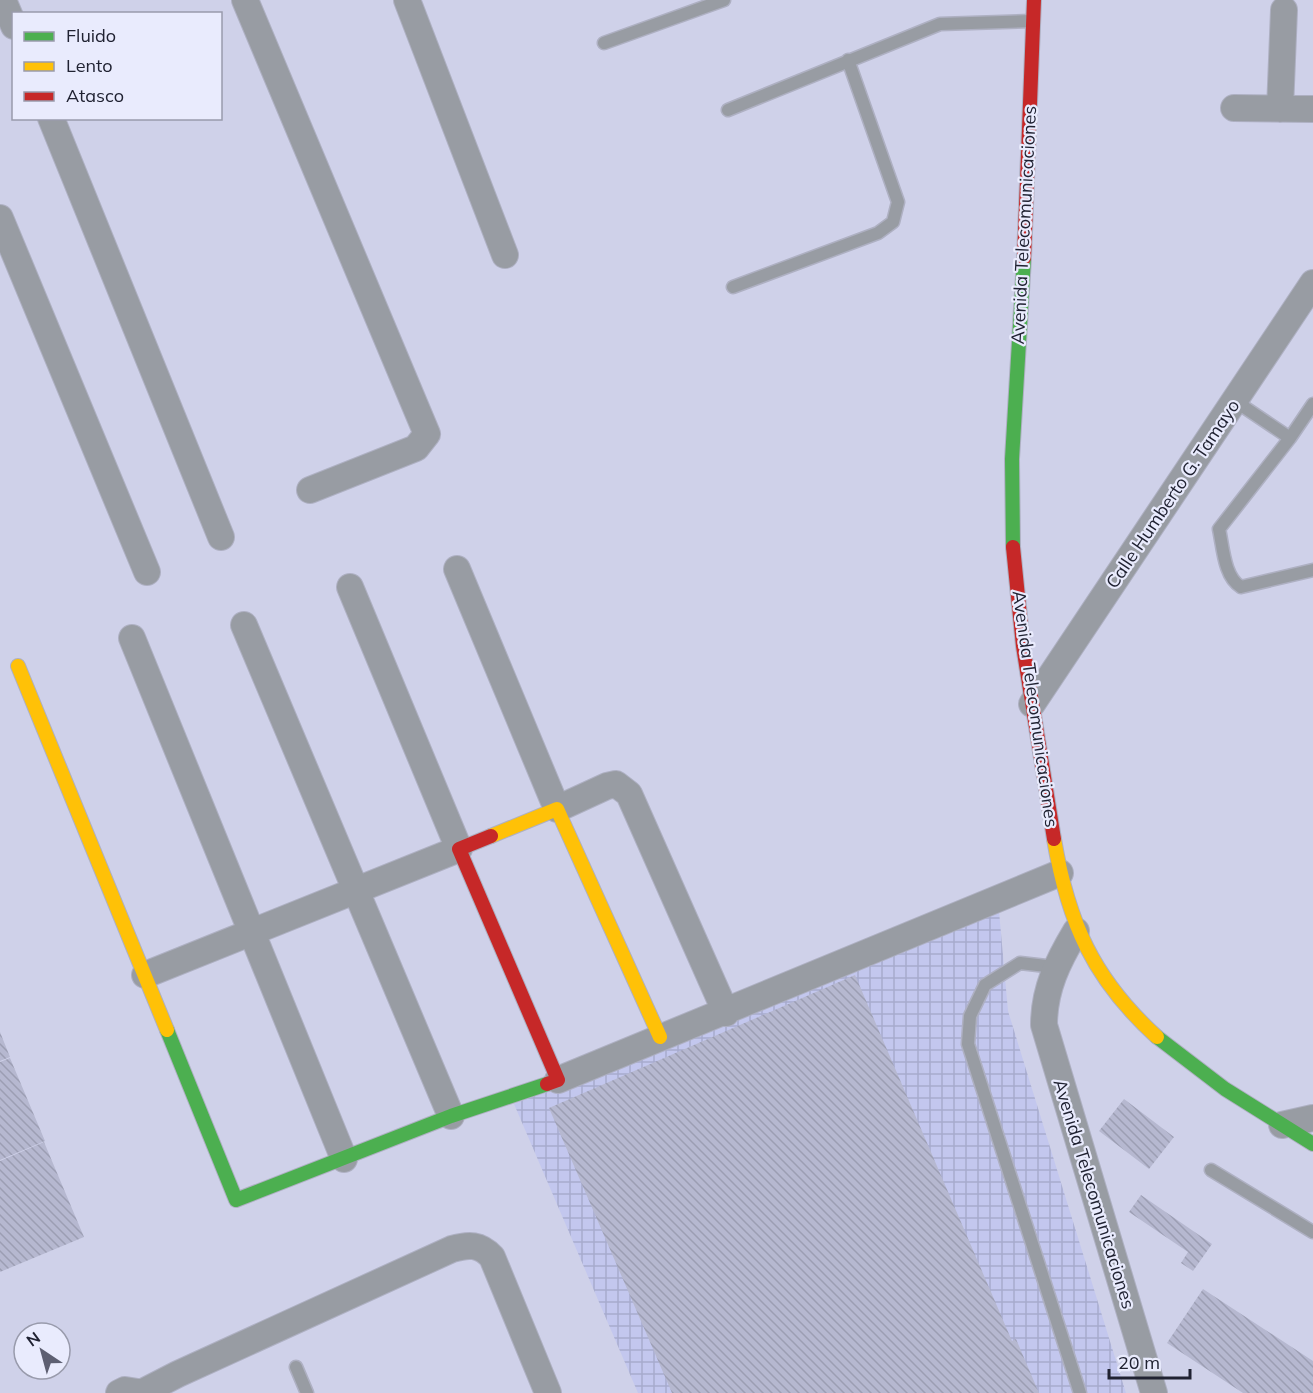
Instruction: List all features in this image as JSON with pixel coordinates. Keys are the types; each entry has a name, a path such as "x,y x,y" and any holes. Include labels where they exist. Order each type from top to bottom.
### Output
{"street":[{"path":"3,0 12,21"},
{"path":"244,0 426,426 427,434 416,448 310,490"},
{"path":"407,0 505,255"},
{"name":"Avenida Telecomunicaciones","path":"1034,0 1023,282 1012,433 1014,562 1032,704 1060,873 1076,931 1054,967 1044,1007 1044,1025 1154,1393"},
{"path":"1280,109 1284,10"},
{"path":"1234,108 1313,109"},
{"path":"52,120 221,537"},
{"path":"0,218 147,572"},
{"name":"Calle Humberto G. Tamayo","path":"1032,704 1313,283"},
{"path":"457,569 557,809 660,1037"},
{"path":"350,587 558,1080"},
{"path":"244,625 451,1116"},
{"path":"132,638 344,1159"},
{"path":"18,666 236,1200 451,1116 558,1080 660,1037 726,1013 1060,873"},
{"path":"145,975 616,784 629,794 726,1013"},
{"path":"1076,931 1096,969 1125,1009 1168,1047 1313,1144"},
{"path":"1282,1125 1313,1118"},
{"path":"119,1393 126,1390 143,1393 172,1384 452,1250 475,1245 485,1249 492,1257 548,1393"}],"lane":[{"path":"604,43 724,0"},
{"path":"728,110 940,24 1034,21"},
{"path":"733,287 878,233 893,222 898,202 848,60"},
{"path":"1235,401 1290,438"},
{"path":"1313,404 1290,438 1219,529 1229,575 1233,583 1241,587 1313,570"},
{"path":"1054,967 1020,963 985,985 970,1016 968,1044 1080,1393"},
{"path":"1211,1170 1313,1232"},
{"path":"296,1367 307,1393"}],"shaded area":[{"path":"999,911 1008,1011 1126,1393 638,1393 514,1104"}],"building":[{"path":"855,975 1012,1341 1016,1339 1039,1393 672,1393 549,1108"},
{"path":"0,1032 10,1057 0,1061"},
{"path":"10,1058 45,1141 0,1160 0,1062"},
{"path":"1124,1099 1174,1137 1149,1169 1099,1131"},
{"path":"44,1142 84,1237 0,1272 0,1161"},
{"path":"1141,1195 1212,1244 1193,1271 1181,1263 1188,1252 1129,1212"},
{"path":"1203,1289 1313,1361 1313,1393 1243,1393 1167,1343"}],"traffic: fast":[{"path":"1013,547 1012,459 1024,258"},
{"path":"167,1030 236,1200 451,1116 547,1084"},
{"path":"1157,1037 1225,1089 1313,1144"}],"traffic: slow":[{"path":"18,666 167,1030"},
{"path":"491,836 557,809 660,1037"},
{"path":"1054,839 1067,897 1087,947 1100,971 1116,993 1157,1037"}],"traffic: jam":[{"path":"1024,258 1034,0"},
{"path":"1013,547 1023,646 1054,839"},
{"path":"491,836 459,849 558,1080 547,1084"}]}
